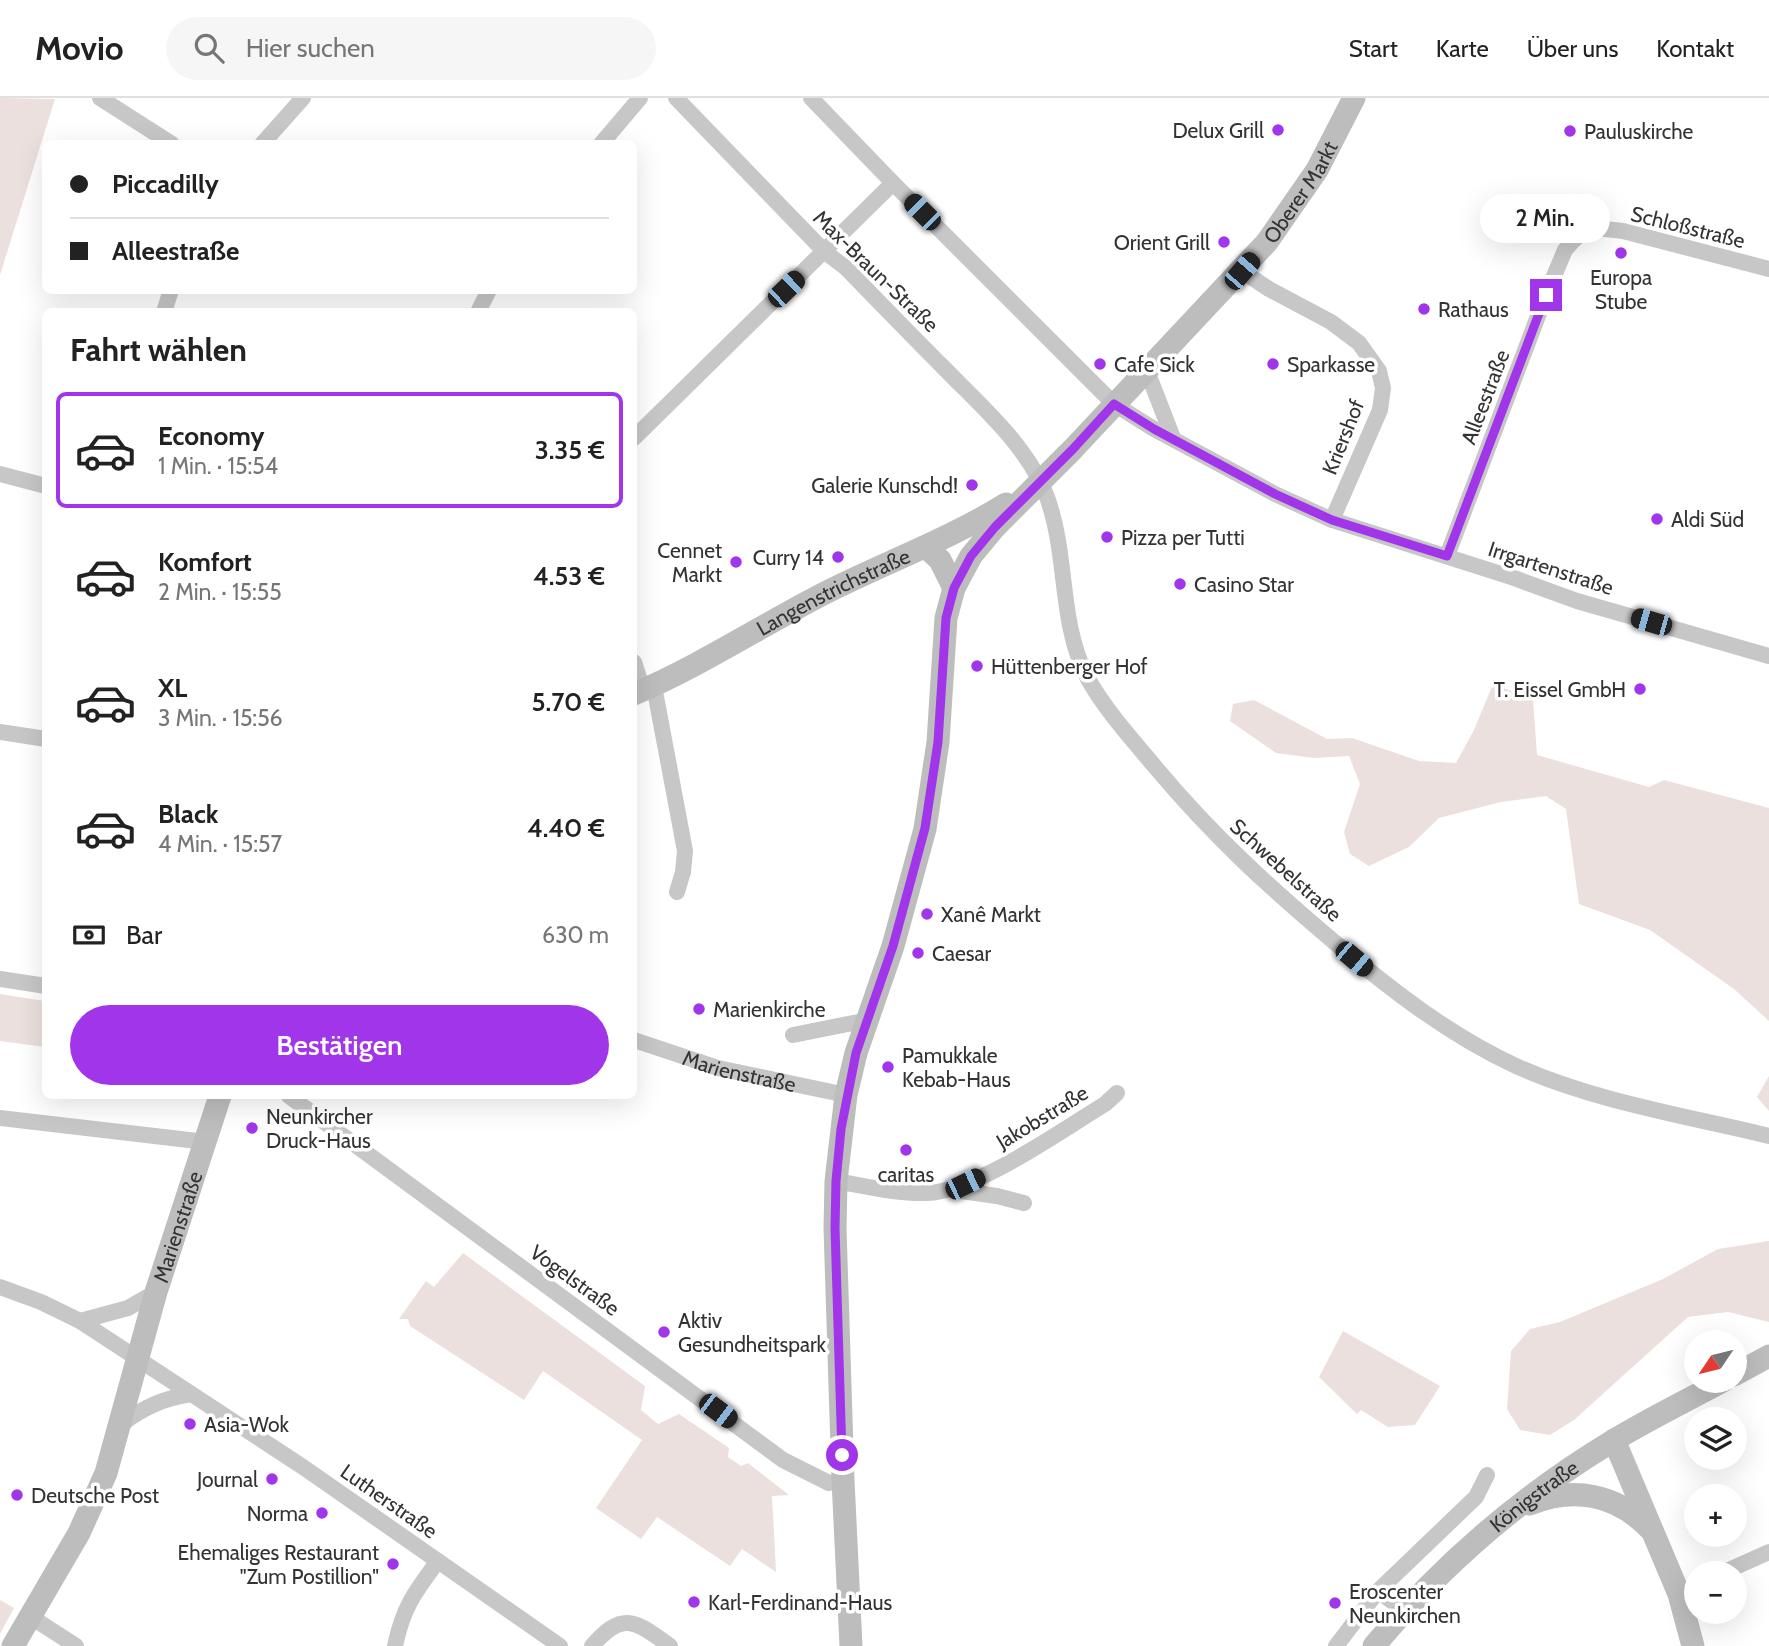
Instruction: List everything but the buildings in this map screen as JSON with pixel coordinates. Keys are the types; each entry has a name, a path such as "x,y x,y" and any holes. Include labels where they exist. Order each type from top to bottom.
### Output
{"street":[{"path":"100,98 166,140"},
{"path":"266,140 303,98"},
{"path":"604,140 640,98"},
{"name":"Max-Braun-Straße","path":"676,98 825,252 846,268 967,391 1024,454 1036,484"},
{"name":"Irrgartenstraße","path":"811,98 1114,404 1275,494 1332,520 1577,601 1769,656"},
{"name":"Oberer Markt","path":"1036,484 1073,449 1242,271 1299,198 1317,170 1353,98"},
{"path":"637,435 893,183"},
{"name":"Schloßstraße","path":"1596,228 1623,231 1769,269"},
{"name":"Alleestraße","path":"1447,556 1559,263 1574,240 1584,231 1596,228"},
{"name":"Kriershof","path":"1242,271 1269,289 1331,322 1359,343 1378,371 1383,388 1380,410 1332,520"},
{"path":"1147,371 1173,438"},
{"path":"0,474 42,485"},
{"path":"851,1646 842,1480 835,1228 836,1181 846,1095 856,1053 893,946 925,828 938,742 946,618 954,588 971,556 1036,484"},
{"name":"Langenstrichstraße","path":"643,690 716,655 842,585 955,534 1036,484"},
{"name":"Schwebelstraße","path":"1036,484 1049,502 1064,573 1069,620 1080,662 1088,679 1116,720 1181,798 1256,876 1391,990 1434,1020 1515,1065 1543,1077 1604,1096 1769,1136"},
{"path":"926,547 940,560 954,588"},
{"path":"637,671 685,852 677,892"},
{"path":"0,732 42,738"},
{"path":"0,979 42,985"},
{"path":"793,1035 858,1022"},
{"name":"Marienstraße","path":"637,1041 718,1068 846,1095"},
{"name":"Jakobstraße","path":"948,1190 1002,1166 1105,1104 1117,1093"},
{"name":"Marienstraße","path":"13,1646 79,1533 106,1473 122,1424 156,1293 219,1099"},
{"name":"Vogelstraße","path":"293,1099 783,1460 829,1483 842,1480"},
{"path":"0,1118 206,1142"},
{"name":"Jakobstraße","path":"836,1181 914,1193 948,1190 981,1193 1024,1203"},
{"name":"Lutherstraße","path":"0,1287 41,1302 80,1321 303,1467 559,1646"},
{"path":"80,1321 128,1308 156,1293"},
{"path":"1747,1368 1769,1356"},
{"name":"Königstraße","path":"1374,1646 1404,1610 1442,1572 1508,1514 1614,1440 1701,1393"},
{"path":"122,1424 136,1412 155,1402 191,1394"},
{"path":"1614,1440 1653,1532 1684,1585"},
{"name":"Königstraße","path":"1336,1646 1378,1591 1476,1497 1487,1475"},
{"path":"1508,1514 1551,1498 1594,1496 1617,1503 1634,1513 1653,1532"},
{"path":"1747,1562 1769,1552"},
{"path":"395,1646 400,1621 410,1598 438,1561"},
{"path":"1378,1591 1404,1610"},
{"path":"31,1617 76,1646"},
{"path":"592,1646 607,1629 621,1623 634,1623 670,1646"},
{"path":"1691,1624 1693,1646"}],"shaded area":[{"path":"0,98 55,99 42,140 0,275"},
{"path":"1493,684 1533,699 1537,755 1649,787 1664,780 1769,808 1769,1021 1734,989 1650,930 1579,904 1566,809 1546,796 1501,802 1439,818 1409,847 1369,866 1350,854 1344,832 1360,784 1349,756 1314,758 1276,753 1230,721 1233,704 1254,700 1327,739 1352,738 1419,761 1456,763 1474,730"},
{"path":"0,994 42,1001 42,1047 0,1041"},
{"path":"1769,1076 1769,1111 1757,1097"},
{"path":"1769,1241 1769,1322 1728,1312 1688,1317 1574,1420 1550,1435 1520,1430 1507,1409 1511,1351 1530,1329 1560,1322 1663,1279 1718,1249"},
{"path":"463,1253 645,1386 641,1410 658,1424 679,1414 729,1448 728,1457 741,1466 748,1463 789,1495 772,1496 776,1572 742,1549 730,1566 657,1517 641,1539 596,1508 642,1440 543,1371 524,1400 410,1326 408,1319 399,1319 426,1281 434,1287"},
{"path":"1343,1331 1440,1386 1415,1425 1388,1427 1361,1410 1357,1414 1319,1377"},
{"path":"0,1600 14,1608 0,1634"}],"place":[{"name":"Delux Grill","path":"1278,130"},
{"name":"Pauluskirche","path":"1570,131"},
{"name":"Orient Grill","path":"1224,242"},
{"name":"Europa Stube","path":"1621,253"},
{"name":"Rathaus","path":"1424,309"},
{"name":"Cafe Sick","path":"1100,364"},
{"name":"Sparkasse","path":"1273,364"},
{"name":"Galerie Kunschd!","path":"972,485"},
{"name":"Aldi Süd","path":"1657,519"},
{"name":"Pizza per Tutti","path":"1107,537"},
{"name":"Curry 14","path":"838,557"},
{"name":"Cennet Markt","path":"736,562"},
{"name":"Casino Star","path":"1180,584"},
{"name":"Hüttenberger Hof","path":"977,666"},
{"name":"T. Eissel GmbH","path":"1640,689"},
{"name":"Xanê Markt","path":"927,914"},
{"name":"Caesar","path":"918,953"},
{"name":"Marienkirche","path":"699,1009"},
{"name":"Pamukkale Kebab-Haus","path":"888,1067"},
{"name":"Neunkircher Druck-Haus","path":"252,1128"},
{"name":"caritas","path":"906,1150"},
{"name":"Aktiv Gesundheitspark","path":"664,1332"},
{"name":"Asia-Wok","path":"190,1424"},
{"name":"Journal","path":"272,1479"},
{"name":"Deutsche Post","path":"17,1495"},
{"name":"Norma","path":"322,1513"},
{"name":"Ehemaliges Restaurant \"Zum Postillion\"","path":"393,1564"},
{"name":"Karl-Ferdinand-Haus","path":"694,1602"},
{"name":"Eroscenter Neunkirchen","path":"1335,1603"}],"route":[{"path":"842,1455 835,1228 841,1129 856,1053 893,946 925,828 938,742 946,618 954,588 971,556 1032,487 1073,449 1114,404 1154,429 1275,494 1332,520 1447,556 1546,295"}]}
